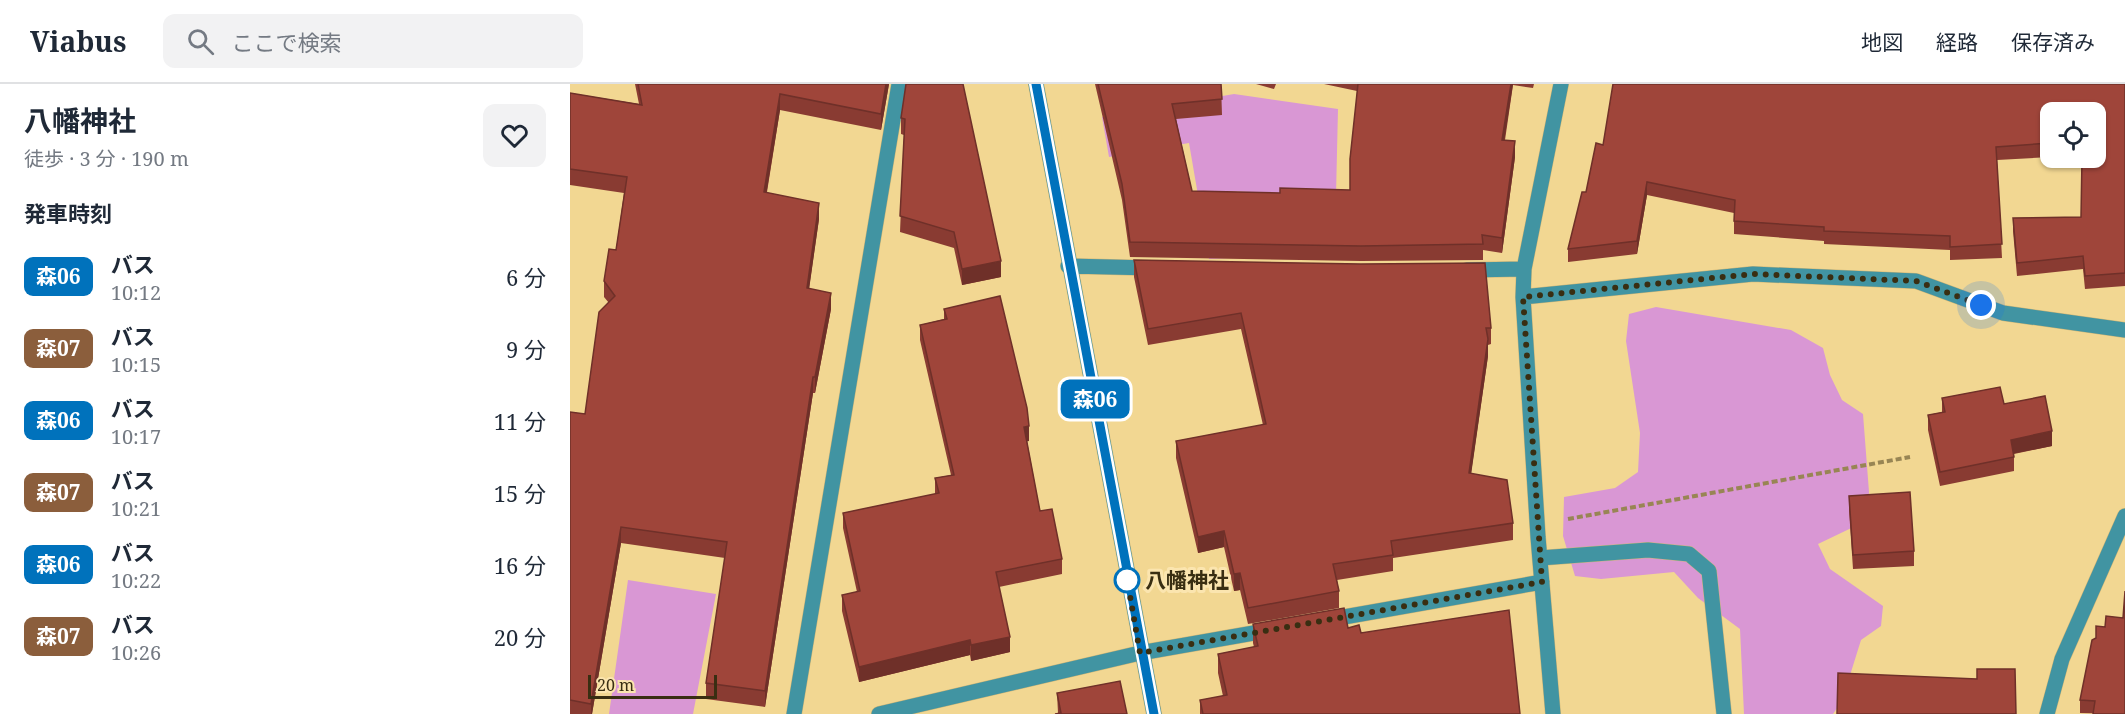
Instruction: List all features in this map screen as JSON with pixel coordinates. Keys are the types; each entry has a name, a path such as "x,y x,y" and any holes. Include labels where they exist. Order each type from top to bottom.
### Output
{"street":[{"path":"795,714 899,84"},
{"path":"1036,84 1068,266 1087,353 1140,653 1154,714"},
{"path":"1553,714 1537,524 1523,297 1524,269 1561,84"},
{"path":"1068,266 1164,268"},
{"path":"1454,270 1524,269"},
{"path":"1523,297 1753,274 1916,281 2003,313 2125,330"},
{"path":"2048,714 2062,659 2125,516"},
{"path":"1540,558 1648,550 1689,554 1709,572 1724,714"},
{"path":"1308,623 1542,582"},
{"path":"879,714 1140,653 1285,627"}],"path":[{"path":"1537,524 1640,508 1910,457"}],"shaded area":[{"path":"1234,94 1338,109 1336,195 1219,191 1228,258 1209,259 1189,143 1109,157 1102,117"},
{"path":"1656,307 1791,330 1823,348 1830,375 1842,400 1863,414 1869,492 1866,521 1818,544 1830,569 1883,606 1881,626 1861,640 1842,701 1833,714 1744,714 1740,629 1698,598 1674,572 1601,579 1575,576 1563,536 1564,497 1615,488 1638,472 1640,433 1626,341 1629,314"},
{"path":"628,580 716,594 693,714 609,714"}],"building":[{"path":"638,84 886,84 881,114 780,94 764,192 819,203 807,288 831,293 815,377 813,377 765,691 706,683 727,542 621,527 591,704 570,700 570,412 585,414 599,312 615,296 604,281 609,249 616,250 627,177 570,169 570,93 642,105"},
{"path":"906,84 963,84 1001,261 962,269 954,232 900,216 905,119 901,118"},
{"path":"1098,84 1221,84 1222,99 1172,104 1192,191 1280,193 1280,188 1350,190 1350,159 1358,84 1511,84 1502,140 1515,141 1502,238 1482,235 1483,244 1361,246 1130,242 1122,184"},
{"path":"1613,84 2125,84 2125,273 2085,276 2083,256 2017,263 2013,218 2081,217 2082,168 2106,168 2106,102 2040,102 2040,144 1996,147 2002,244 1950,247 1950,236 1824,231 1824,227 1734,221 1735,200 1647,182 1637,241 1568,249 1582,192 1586,192 1596,143 1603,145"},
{"path":"1134,260 1361,264 1485,263 1491,328 1486,328 1488,339 1469,473 1507,480 1513,523 1391,541 1393,555 1333,564 1339,591 1248,608 1240,573 1234,574 1224,531 1198,537 1176,441 1266,424 1241,313 1148,329"},
{"path":"1000,296 1027,408 1029,426 1024,427 1040,511 1052,509 1062,559 996,572 1010,637 971,645 970,640 859,667 842,595 860,591 843,513 939,493 935,478 954,475 920,325 947,319 944,309"},
{"path":"2000,387 2004,404 2045,396 2052,431 2011,440 2014,457 1940,472 1928,415 1945,412 1942,398"},
{"path":"1910,492 1914,551 1853,555 1849,496"},
{"path":"2125,591 2125,714 2093,714 2095,701 2080,700 2092,640 2096,638 2096,626 2105,627 2106,616 2123,618"},
{"path":"1344,608 1348,628 1359,625 1361,633 1509,610 1520,714 1203,714 1200,700 1227,695 1218,654 1258,646 1253,624"},
{"path":"1977,669 2015,669 2016,714 1837,714 1838,673 1977,679"},
{"path":"1120,681 1127,714 1055,714 1061,713 1057,693"}],"bus line":[{"name":"森06","path":"1036,84 1068,266 1087,353 1140,653 1154,714"}],"place":[{"name":"八幡神社","path":"1127,580"}],"route":[{"path":"1127,580 1126,573 1140,653 1542,582 1523,297 1753,274 1916,281 1981,305"}]}
